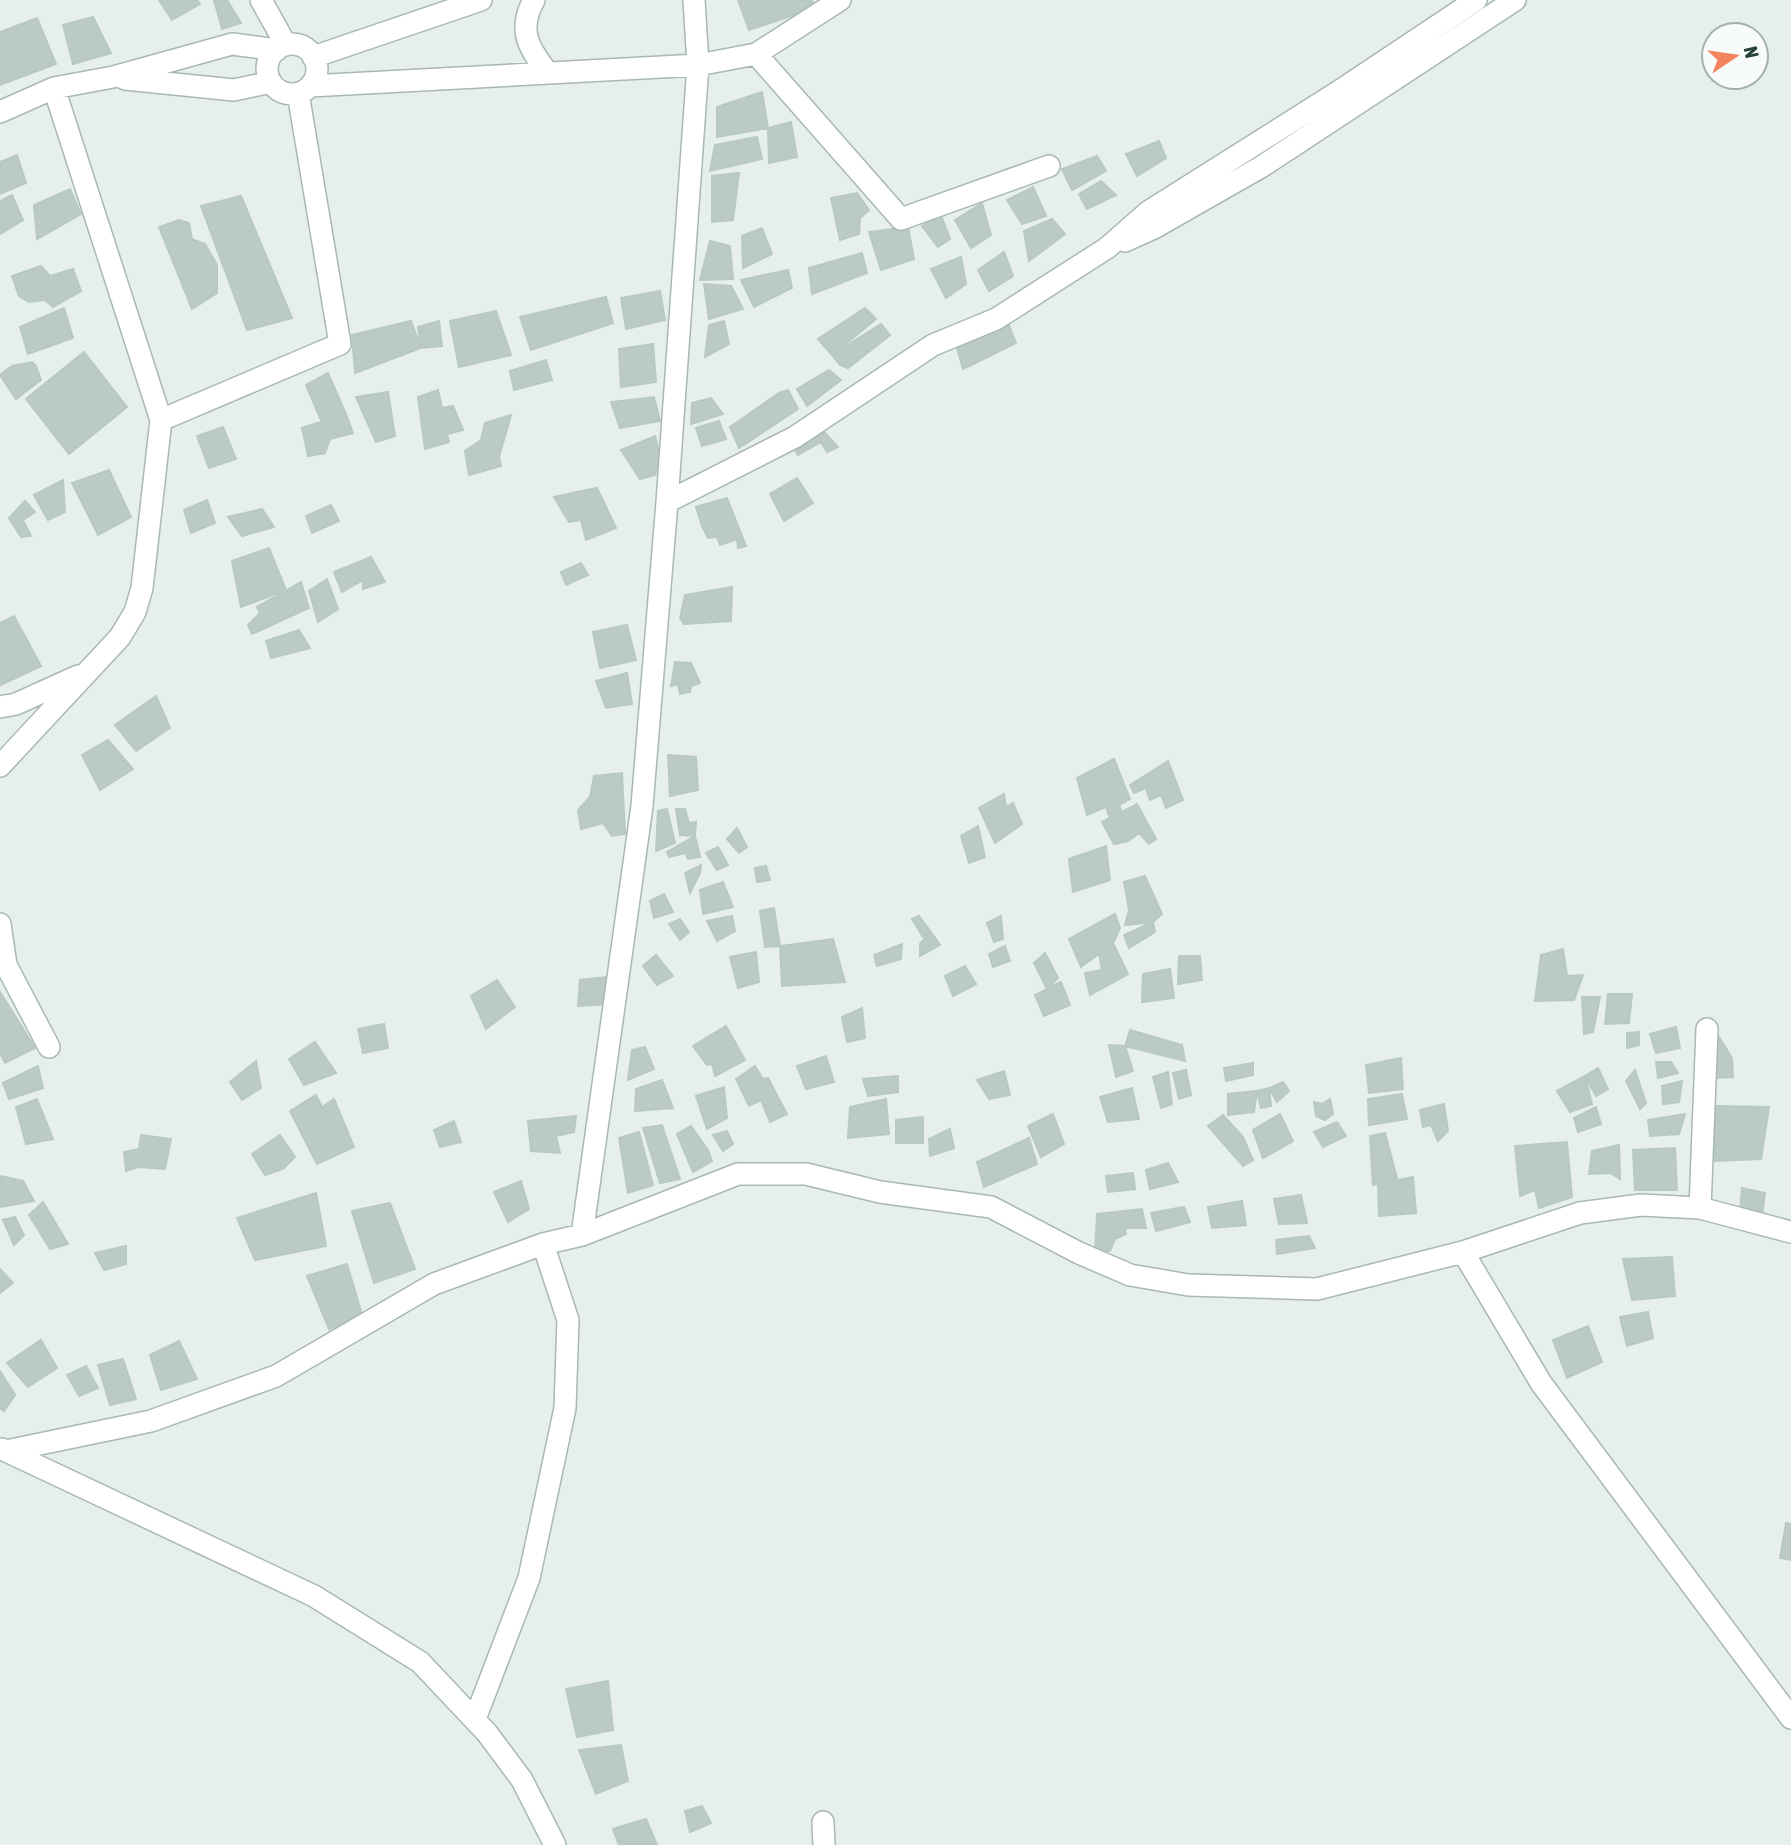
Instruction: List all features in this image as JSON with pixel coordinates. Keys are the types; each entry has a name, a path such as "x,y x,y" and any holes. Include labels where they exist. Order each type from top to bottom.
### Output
{"street":[{"path":"261,0 282,48"},
{"path":"313,57 481,0"},
{"path":"534,0 526,15 526,30 530,47 548,74"},
{"path":"582,1235 642,806 698,65 694,0"},
{"path":"282,48 270,57 267,67 271,82 282,92 698,65 756,54 840,0"},
{"path":"667,502 795,438 933,345 996,320 1107,248 1147,212 1338,93 1476,0"},
{"path":"1107,248 1154,228 1261,167 1515,0"},
{"path":"0,112 54,88 113,78 232,44 301,47 313,57 316,72 304,90 340,344 161,420"},
{"path":"756,54 901,219 1049,166"},
{"path":"113,78 234,90 271,82"},
{"path":"0,765 120,637 135,612 142,588 161,420 54,88"},
{"path":"0,707 16,704 87,672"},
{"path":"0,924 3,967 48,1047"},
{"path":"1700,1208 1706,1029"},
{"path":"3,1450 151,1421 276,1376 434,1284 542,1244 582,1235 738,1174 806,1174 880,1192 991,1206 1079,1253 1130,1275 1188,1285 1317,1289 1462,1252 1580,1213 1641,1205 1700,1208 1791,1232"},
{"path":"474,1719 528,1578 565,1408 568,1320 542,1244"},
{"path":"1462,1252 1541,1382 1788,1706"},
{"path":"3,1450 314,1596 420,1662 487,1733 522,1780 555,1845"},
{"path":"823,1822 824,1845"}],"building":[{"path":"159,0 197,0 200,4 172,20"},
{"path":"214,0 227,0 241,23 222,29"},
{"path":"738,0 812,0 815,8 749,30"},
{"path":"93,17 111,53 73,64 63,25"},
{"path":"37,18 56,64 0,85 0,32"},
{"path":"762,92 768,128 717,137 717,107"},
{"path":"791,122 797,157 769,163 768,128"},
{"path":"757,137 762,159 710,171 715,145"},
{"path":"1159,141 1166,158 1137,176 1126,154"},
{"path":"17,155 26,183 0,194 0,162"},
{"path":"1097,156 1106,171 1072,190 1062,169"},
{"path":"739,173 733,220 712,222 712,176"},
{"path":"1101,181 1116,195 1087,209 1079,194"},
{"path":"1033,187 1046,216 1022,224 1007,200"},
{"path":"70,189 81,214 37,239 34,205"},
{"path":"857,193 869,210 860,218 859,234 840,240 831,198"},
{"path":"12,195 23,220 0,234 0,201"},
{"path":"241,196 292,318 247,330 201,206"},
{"path":"982,203 991,235 971,248 955,220"},
{"path":"941,215 950,239 938,247 922,226"},
{"path":"1052,219 1065,234 1029,261 1024,231"},
{"path":"179,220 189,223 192,239 205,244 217,265 217,293 192,309 159,227"},
{"path":"908,227 914,259 881,270 869,232"},
{"path":"762,228 772,254 743,268 742,236"},
{"path":"710,241 730,246 733,279 700,280"},
{"path":"1004,252 1013,276 989,291 978,270"},
{"path":"862,253 867,273 812,294 809,268"},
{"path":"961,257 966,284 946,298 931,269"},
{"path":"41,266 50,276 73,269 81,291 53,307 45,300 29,302 19,296 12,276"},
{"path":"788,270 792,288 754,307 741,280"},
{"path":"704,284 731,286 743,309 709,319"},
{"path":"660,291 665,320 626,329 621,298"},
{"path":"606,297 613,323 531,350 520,317"},
{"path":"64,308 73,338 28,354 20,327"},
{"path":"865,308 876,319 832,355 818,339"},
{"path":"496,311 511,355 459,367 450,321"},
{"path":"411,321 421,348 355,373 352,335"},
{"path":"439,321 442,346 421,348 418,327"},
{"path":"724,321 729,344 705,357 709,325"},
{"path":"1008,323 1016,343 963,369 957,348"},
{"path":"881,324 890,335 848,368 840,365 832,355"},
{"path":"653,344 656,382 621,387 619,349"},
{"path":"84,352 127,407 69,454 26,399"},
{"path":"546,360 552,380 514,390 510,371"},
{"path":"32,362 41,380 16,399 0,375 12,366"},
{"path":"829,370 841,380 807,406 797,389"},
{"path":"328,373 346,414 321,420 306,385"},
{"path":"438,390 442,408 453,406 463,430 447,434 449,442 425,449 418,397"},
{"path":"788,390 798,409 739,448 730,427 779,393"},
{"path":"388,392 395,436 376,442 356,397"},
{"path":"654,397 660,421 620,428 611,402"},
{"path":"711,398 723,414 691,424 692,403"},
{"path":"346,414 353,433 330,439 325,453 308,456 302,428"},
{"path":"511,415 499,457 501,466 469,475 465,451 481,440 485,423"},
{"path":"719,421 726,439 702,446 696,428"},
{"path":"223,427 236,459 209,468 197,436"},
{"path":"823,431 838,447 827,452 821,442 798,455 794,449"},
{"path":"655,436 660,457 655,475 640,479 621,450"},
{"path":"109,470 131,517 98,535 72,483"},
{"path":"797,478 813,503 784,521 770,494"},
{"path":"63,480 65,512 48,520 34,495"},
{"path":"597,488 616,528 586,540 581,520 569,522 554,497"},
{"path":"727,498 746,546 738,548 737,539 720,545 717,537 708,538 702,526 696,507"},
{"path":"207,500 215,523 191,533 184,510"},
{"path":"25,501 35,512 23,520 31,536 21,537 9,518"},
{"path":"331,505 339,521 312,533 306,516"},
{"path":"262,509 274,527 242,536 228,517"},
{"path":"269,548 286,590 241,607 232,561"},
{"path":"371,557 385,582 363,589 363,580 342,592 334,572"},
{"path":"581,563 588,575 566,585 561,572"},
{"path":"327,579 338,609 318,622 309,591"},
{"path":"301,582 309,608 252,634 248,625 260,613 257,607"},
{"path":"732,587 731,621 684,624 680,618 685,595"},
{"path":"14,616 41,666 1,685 0,623"},
{"path":"627,625 636,660 600,668 593,632"},
{"path":"299,630 310,648 271,658 266,641"},
{"path":"675,662 691,663 700,683 691,686 690,692 680,694 678,684 671,686"},
{"path":"627,673 632,704 606,708 596,681"},
{"path":"156,696 170,728 136,751 115,725"},
{"path":"108,740 133,769 100,790 82,755"},
{"path":"668,755 696,757 698,790 670,796"},
{"path":"1114,759 1130,799 1119,805 1121,810 1109,816 1106,807 1087,815 1077,778"},
{"path":"1168,761 1183,800 1166,808 1161,795 1150,800 1146,788 1134,793 1130,785"},
{"path":"622,773 625,834 612,836 603,823 581,829 578,810 590,797 594,776"},
{"path":"1004,794 1006,807 1013,803 1022,824 995,843 979,808"},
{"path":"1137,804 1156,839 1149,844 1139,833 1128,841 1114,844 1102,822"},
{"path":"667,809 675,843 656,851 658,811"},
{"path":"676,809 685,809 689,823 696,822 695,836 680,835"},
{"path":"978,826 985,857 969,863 961,836"},
{"path":"737,828 747,847 739,853 727,839"},
{"path":"695,836 700,857 688,859 685,853 669,857 667,852"},
{"path":"1106,846 1110,880 1073,892 1069,859"},
{"path":"718,847 728,865 717,870 706,853"},
{"path":"701,865 700,873 690,893 685,873"},
{"path":"766,866 770,880 757,882 755,868"},
{"path":"1145,876 1162,914 1153,922 1125,925 1129,910 1124,882"},
{"path":"723,882 733,907 703,914 700,890"},
{"path":"664,894 673,912 654,918 650,901"},
{"path":"774,908 780,946 765,947 760,911"},
{"path":"1115,914 1120,928 1113,943 1081,967 1069,939"},
{"path":"732,916 735,931 717,941 707,921"},
{"path":"919,916 931,932 923,937 912,919"},
{"path":"1001,916 1003,939 994,942 987,923"},
{"path":"680,919 689,932 680,940 669,924"},
{"path":"1153,922 1155,932 1129,948 1124,935"},
{"path":"931,932 940,945 920,956 920,944"},
{"path":"833,939 845,982 782,986 780,946"},
{"path":"1113,943 1128,974 1090,995 1085,973 1102,970 1099,953"},
{"path":"902,944 901,959 877,966 874,955"},
{"path":"1005,946 1010,961 993,967 989,954"},
{"path":"1563,949 1567,976 1583,975 1574,1000 1535,1001 1541,955"},
{"path":"756,952 759,982 738,988 730,957"},
{"path":"1045,953 1058,978 1047,989 1034,963"},
{"path":"656,955 673,976 657,985 643,966"},
{"path":"1179,956 1200,956 1202,980 1178,984"},
{"path":"965,966 976,984 953,996 945,976"},
{"path":"1170,969 1174,998 1142,1002 1143,974"},
{"path":"606,977 607,1004 578,1006 580,980"},
{"path":"497,980 515,1007 486,1029 471,996"},
{"path":"1061,982 1070,1005 1044,1016 1035,995"},
{"path":"0,992 35,1048 5,1063 0,1053"},
{"path":"1608,994 1632,994 1629,1023 1605,1024"},
{"path":"1582,997 1600,997 1593,1032 1584,1034"},
{"path":"862,1008 865,1038 847,1042 842,1017"},
{"path":"384,1024 388,1048 363,1053 358,1029"},
{"path":"726,1026 745,1060 715,1076 712,1064 707,1065 693,1046"},
{"path":"1676,1027 1680,1048 1656,1053 1650,1034"},
{"path":"1714,1029 1732,1058 1733,1077 1714,1078"},
{"path":"1130,1030 1182,1045 1185,1061 1125,1046"},
{"path":"1639,1032 1639,1045 1627,1048 1627,1033"},
{"path":"315,1042 336,1073 304,1085 289,1059"},
{"path":"1109,1045 1125,1046 1133,1071 1116,1077"},
{"path":"645,1047 654,1069 628,1080 632,1050"},
{"path":"826,1056 834,1082 806,1089 797,1066"},
{"path":"1401,1058 1403,1089 1369,1093 1366,1065"},
{"path":"256,1061 261,1088 242,1100 230,1082"},
{"path":"1656,1062 1671,1062 1678,1073 1658,1078"},
{"path":"1253,1063 1253,1075 1226,1081 1224,1068"},
{"path":"38,1066 43,1088 9,1099 3,1083"},
{"path":"755,1066 763,1079 768,1078 787,1114 770,1122 761,1100 749,1106 736,1079"},
{"path":"1598,1068 1608,1089 1596,1096 1585,1076"},
{"path":"1186,1070 1191,1095 1179,1099 1173,1073"},
{"path":"1635,1070 1646,1103 1640,1109 1626,1081"},
{"path":"1004,1071 1010,1095 989,1099 977,1080"},
{"path":"1168,1072 1172,1104 1161,1108 1153,1077"},
{"path":"898,1076 898,1092 868,1096 863,1079"},
{"path":"1585,1076 1592,1104 1570,1112 1557,1091"},
{"path":"662,1080 673,1108 635,1111 636,1089"},
{"path":"1682,1081 1679,1102 1663,1104 1662,1086"},
{"path":"1283,1082 1289,1091 1277,1102 1269,1088"},
{"path":"724,1087 727,1118 707,1129 696,1096"},
{"path":"1132,1088 1139,1119 1108,1122 1100,1097"},
{"path":"1269,1088 1271,1106 1261,1108 1257,1091"},
{"path":"1257,1091 1254,1112 1228,1115 1228,1094"},
{"path":"1402,1094 1407,1119 1369,1125 1368,1099"},
{"path":"316,1095 322,1107 334,1099 354,1147 317,1164 290,1111"},
{"path":"37,1099 53,1139 26,1144 16,1107"},
{"path":"886,1099 889,1134 848,1138 850,1107"},
{"path":"1330,1099 1333,1114 1325,1120 1316,1116 1314,1102 1322,1104"},
{"path":"1444,1104 1448,1131 1438,1141 1431,1125 1423,1127 1420,1110"},
{"path":"1714,1106 1769,1107 1761,1159 1715,1161"},
{"path":"1596,1107 1601,1124 1578,1132 1574,1118"},
{"path":"1053,1114 1064,1144 1041,1157 1028,1126"},
{"path":"1280,1114 1293,1141 1263,1158 1253,1130"},
{"path":"1685,1114 1679,1134 1650,1136 1648,1120"},
{"path":"1223,1115 1243,1137 1253,1160 1243,1166 1208,1126"},
{"path":"576,1116 574,1132 556,1136 560,1153 531,1151 528,1121"},
{"path":"923,1117 923,1143 896,1143 896,1120"},
{"path":"454,1121 461,1142 440,1147 434,1130"},
{"path":"1337,1122 1346,1136 1323,1147 1314,1132"},
{"path":"662,1125 680,1179 660,1183 643,1128"},
{"path":"691,1126 708,1150 712,1161 693,1172 677,1134"},
{"path":"950,1129 954,1148 930,1156 929,1139"},
{"path":"727,1131 733,1144 723,1151 713,1135"},
{"path":"639,1132 653,1185 628,1193 619,1138"},
{"path":"1385,1133 1397,1178 1373,1185 1370,1136"},
{"path":"141,1135 171,1139 165,1169 139,1167 126,1171 124,1152 139,1149"},
{"path":"280,1135 295,1157 283,1169 265,1175 252,1154"},
{"path":"1029,1138 1037,1164 984,1187 977,1162"},
{"path":"1567,1142 1572,1197 1539,1208 1535,1190 1520,1196 1515,1146"},
{"path":"1619,1145 1620,1179 1610,1173 1589,1174 1592,1151"},
{"path":"1675,1148 1677,1190 1635,1190 1633,1150"},
{"path":"1168,1163 1178,1182 1150,1189 1146,1170"},
{"path":"1133,1173 1135,1189 1108,1192 1106,1176"},
{"path":"0,1176 23,1181 34,1201 0,1207"},
{"path":"1413,1177 1416,1213 1379,1216 1378,1184"},
{"path":"521,1181 529,1209 508,1222 494,1192"},
{"path":"1742,1188 1765,1193 1762,1215 1740,1212"},
{"path":"316,1193 326,1246 255,1260 237,1218"},
{"path":"1301,1195 1307,1223 1279,1224 1274,1199"},
{"path":"1242,1201 1246,1225 1212,1228 1208,1207"},
{"path":"43,1202 68,1244 50,1249 29,1215"},
{"path":"390,1203 415,1269 374,1283 352,1211"},
{"path":"1184,1207 1190,1222 1156,1231 1151,1213"},
{"path":"1142,1209 1146,1228 1125,1228 1126,1234 1115,1239 1110,1251 1095,1252 1097,1214"},
{"path":"15,1217 24,1235 14,1245 3,1220"},
{"path":"1309,1236 1315,1248 1277,1254 1276,1240"},
{"path":"126,1246 126,1264 104,1270 95,1253"},
{"path":"1672,1257 1675,1296 1632,1300 1623,1259"},
{"path":"347,1264 363,1318 329,1329 307,1276"},
{"path":"0,1269 13,1283 0,1293"},
{"path":"1648,1312 1653,1338 1627,1346 1620,1317"},
{"path":"1588,1326 1602,1362 1567,1378 1553,1340"},
{"path":"41,1340 57,1368 28,1387 7,1363"},
{"path":"179,1341 197,1379 161,1390 150,1355"},
{"path":"123,1359 136,1399 110,1405 98,1365"},
{"path":"86,1366 98,1388 79,1396 67,1375"},
{"path":"0,1371 15,1395 4,1411 0,1408"},
{"path":"1786,1523 1791,1524 1791,1560 1780,1558"},
{"path":"608,1681 613,1730 577,1737 566,1689"},
{"path":"621,1745 628,1781 596,1794 579,1750"},
{"path":"702,1806 711,1823 690,1832 685,1811"},
{"path":"646,1819 657,1845 619,1845 613,1829"}]}
